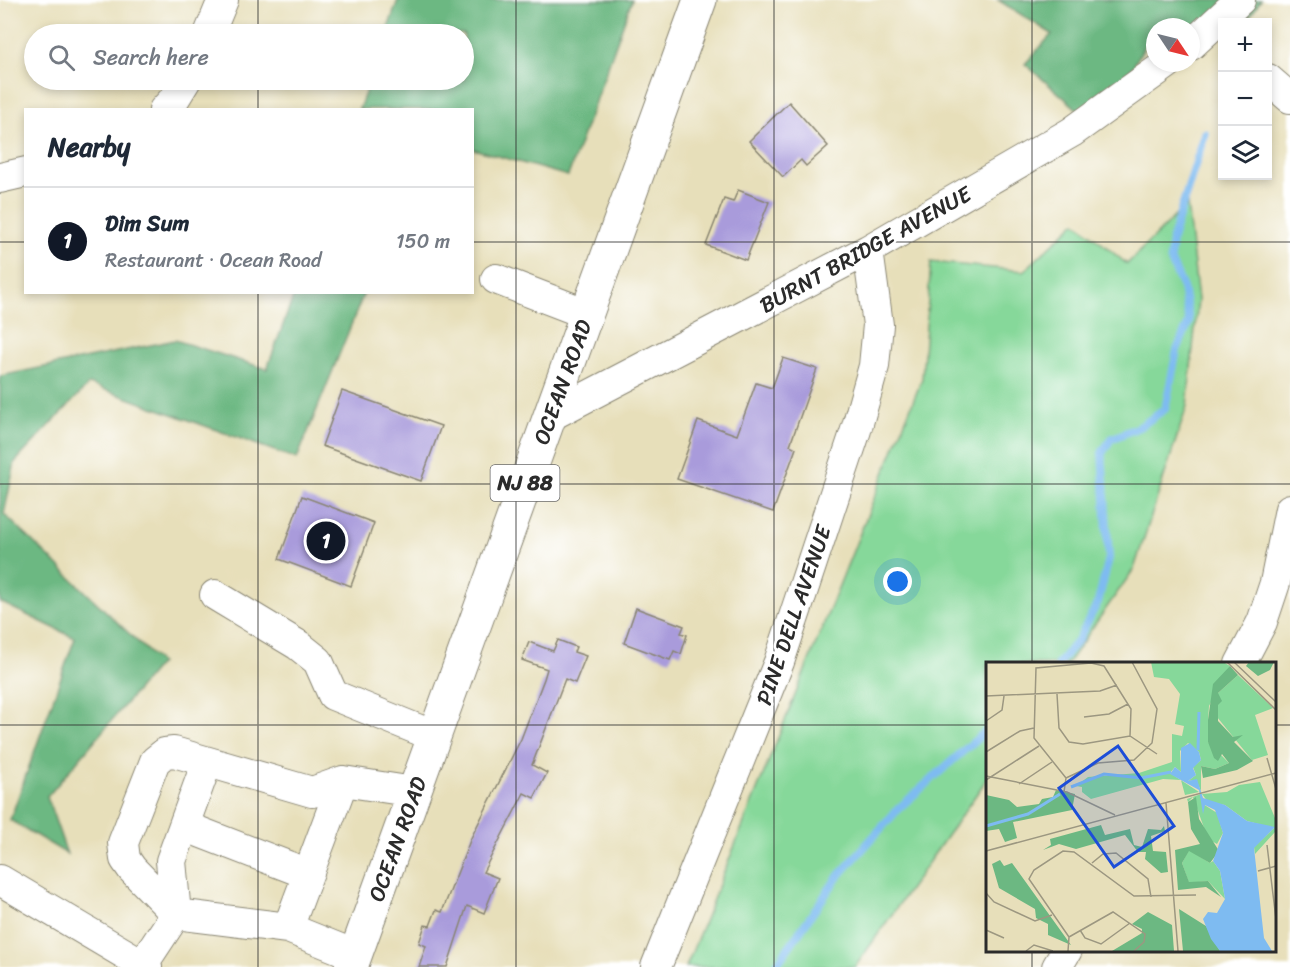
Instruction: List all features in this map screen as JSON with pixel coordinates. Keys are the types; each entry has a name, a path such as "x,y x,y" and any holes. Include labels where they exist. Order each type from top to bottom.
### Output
{"main road":[{"name":"OCEAN ROAD","path":"353,961 700,0"}],"street":[{"path":"213,24 223,0"},
{"path":"1207,38 1240,0"},
{"name":"BURNT BRIDGE AVENUE","path":"550,416 868,250 1072,132 1155,72"},
{"path":"1272,82 1290,98"},
{"path":"166,108 180,90"},
{"path":"0,178 24,172"},
{"name":"PINE DELL AVENUE","path":"656,967 779,662 856,430 874,366 878,325 868,250"},
{"path":"496,279 587,314"},
{"path":"1241,662 1262,621 1275,583 1290,510"},
{"path":"215,595 298,645 311,656 318,662 333,695 434,736"},
{"path":"353,961 288,928 176,914 132,869 125,859 123,843 156,761 165,753 174,752 312,792 344,782 414,792"},
{"path":"0,880 145,966 176,914 171,861 207,762"},
{"path":"288,928 344,782"},
{"path":"184,826 308,874"},
{"path":"1057,967 1066,952"}],"green space":[{"path":"398,0 632,0 568,176 474,149 474,108 359,108 366,90 474,90 474,24 390,24"},
{"path":"998,0 1261,0 1249,18 1218,18 1218,27 1200,27 1200,18 1146,18 1146,43 1099,128 1025,64 1052,34"},
{"path":"1187,204 1198,300 1187,406 1134,569 1068,662 986,662 986,780 855,967 686,967 922,379 931,262 1024,271 1076,222 1127,264"},
{"path":"294,294 364,294 297,459 89,384 15,462 4,514 160,663 47,797 67,854 10,820 75,638 0,602 0,376 175,340 267,369"}],"building":[{"path":"789,102 828,146 806,166 801,160 783,177 749,141"},
{"path":"738,190 769,202 746,260 706,245 724,199 733,202"},
{"path":"783,358 817,369 790,445 796,448 773,512 677,479 698,421 737,435 756,383 772,388"},
{"path":"342,391 441,426 421,481 322,446"},
{"path":"302,496 374,523 351,586 279,559"},
{"path":"636,608 684,626 681,633 687,635 681,654 674,651 670,660 624,643"},
{"path":"558,640 576,647 574,652 586,656 575,683 565,679 532,765 547,773 534,798 524,793 483,872 498,878 484,913 467,906 447,967 419,967 426,946 419,943 425,925 430,926 436,910 442,912 471,838 521,739 544,679 547,669 522,660 529,642 553,651"}],"waterway":[{"path":"1060,662 1078,640 1098,602 1109,558 1102,453 1111,439 1141,426 1165,409 1177,350 1189,322 1183,288 1170,259 1172,239 1205,133"},
{"path":"775,967 837,878 899,808 986,731"}],"place":[{"name":"Dim Sum","path":"326,541"}]}
